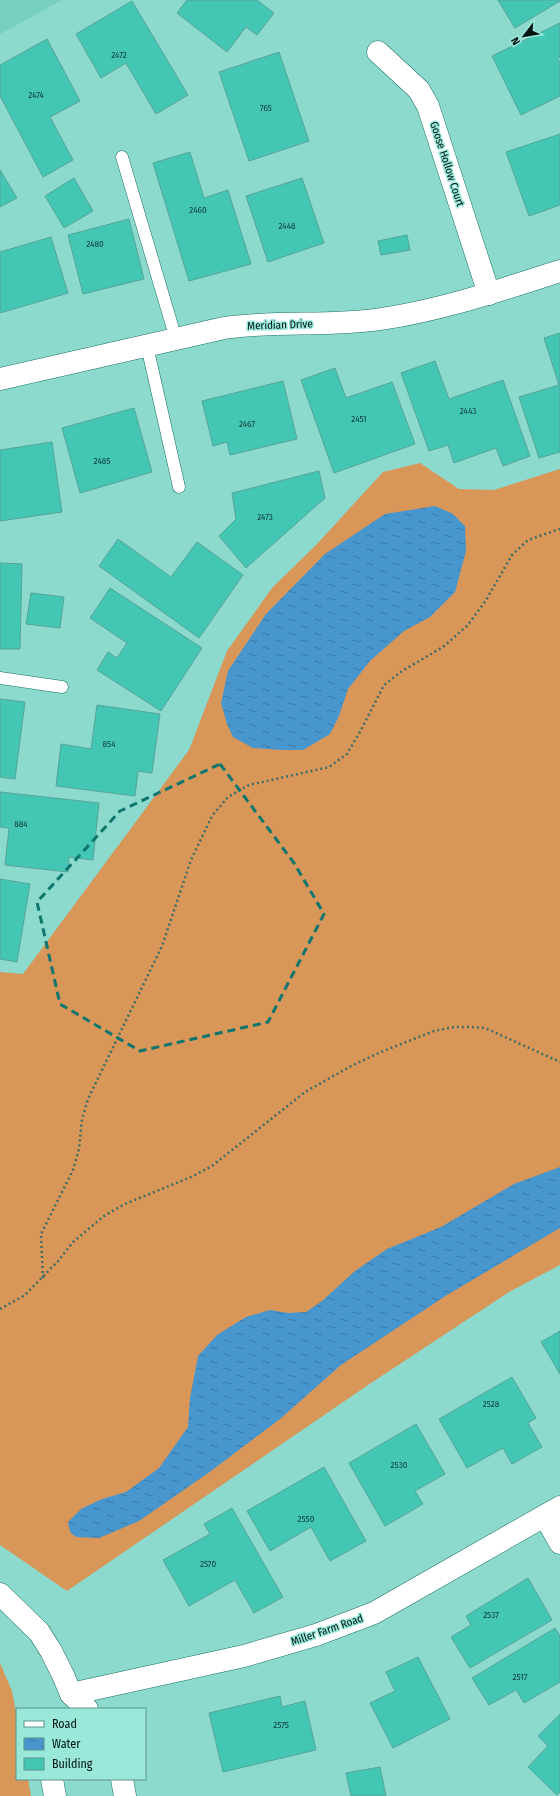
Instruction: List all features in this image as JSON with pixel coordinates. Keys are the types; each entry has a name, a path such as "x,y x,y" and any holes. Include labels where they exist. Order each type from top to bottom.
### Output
{"street":[{"name":"Goose Hollow Court","path":"378,52 419,90 428,106 489,294"},
{"name":"Meridian Drive","path":"0,379 176,339 242,326 345,323 381,319 420,312 489,294 560,271"},
{"path":"553,1512 560,1543"},
{"name":"Miller Farm Road","path":"67,1701 244,1656 324,1632 374,1613 553,1512"},
{"path":"0,1594 39,1632 51,1651 63,1675 67,1701 84,1708"},
{"path":"52,1780 55,1796"},
{"path":"122,1780 125,1796"}],"lane":[{"path":"122,157 176,339"},
{"path":"147,346 179,487"},
{"path":"0,678 62,687"}],"path":[{"path":"43,1278 41,1234 72,1170 79,1149 82,1119 88,1099 162,946 190,860 212,816 228,797 249,785 329,767 347,754 384,685 402,670 443,647 468,625 486,600 512,555 528,540 560,529"},
{"path":"0,1308 25,1295 43,1278 73,1242 104,1216 125,1204 192,1177 212,1166 305,1092 353,1065 381,1052 434,1031 454,1027 470,1027 485,1028 560,1062"}],"highlighted area":[{"path":"220,764 294,863 324,914 268,1022 140,1051 60,1004 37,902 120,811"}],"shaded area":[{"path":"0,0 62,0 0,34"},
{"path":"420,463 459,489 494,490 560,469 560,1265 509,1292 371,1383 67,1591 0,1545 0,972 23,974 189,750 227,651 272,588 317,544 383,472"},
{"path":"0,1663 12,1691 16,1713 16,1780 28,1780 31,1796 0,1796"}],"water":[{"path":"435,506 453,514 465,526 466,551 455,592 430,617 404,631 370,661 348,689 339,716 330,734 303,750 253,748 233,737 227,724 221,703 228,671 266,614 325,554 385,514"},
{"path":"560,1167 560,1228 447,1295 341,1365 280,1419 211,1471 139,1521 99,1538 76,1537 70,1532 68,1522 81,1509 102,1499 126,1492 159,1468 188,1427 190,1398 198,1356 217,1335 246,1317 270,1310 288,1313 306,1312 322,1301 355,1271 387,1249 441,1227 514,1184"}],"building":[{"path":"187,0 257,0 274,13 257,35 246,27 227,52 177,13"},
{"path":"498,0 560,0 560,1 515,28"},
{"path":"132,1 188,95 156,114 126,63 101,78 76,34"},
{"path":"560,23 560,57 558,58 560,63 560,96 521,115 492,56"},
{"path":"47,39 80,101 50,117 73,160 43,177 0,96 0,65"},
{"path":"279,52 309,141 249,161 219,72"},
{"path":"560,134 560,205 529,216 506,152"},
{"path":"190,152 204,198 228,190 251,264 189,281 153,163"},
{"path":"0,170 17,198 0,207"},
{"path":"74,178 93,211 64,228 45,196"},
{"path":"302,178 324,243 268,262 246,196"},
{"path":"129,219 144,279 83,294 68,235"},
{"path":"407,235 410,250 381,255 378,241"},
{"path":"51,237 68,293 0,313 0,252"},
{"path":"560,333 560,452 539,458 519,397 559,385 544,338"},
{"path":"435,361 449,399 503,380 530,456 503,466 496,448 454,463 448,445 429,451 401,373"},
{"path":"335,368 346,398 392,382 415,444 334,473 301,380"},
{"path":"283,381 297,439 230,455 227,442 213,446 202,401"},
{"path":"134,408 152,472 80,493 62,428"},
{"path":"52,442 62,512 0,521 0,450"},
{"path":"319,471 325,498 246,568 219,536 236,519 232,493"},
{"path":"118,539 171,577 197,542 243,575 199,638 99,566"},
{"path":"0,563 22,564 20,649 0,649"},
{"path":"110,588 202,648 161,711 97,670 108,652 117,658 127,643 90,618"},
{"path":"31,593 64,597 60,628 26,624"},
{"path":"0,699 25,702 15,779 0,777"},
{"path":"97,705 160,714 152,773 138,771 135,796 56,786 61,744 91,749"},
{"path":"0,792 99,803 93,860 69,857 68,872 5,865 9,828 0,827"},
{"path":"0,879 30,884 17,962 0,959"},
{"path":"560,1331 560,1374 541,1342"},
{"path":"512,1377 536,1418 528,1423 542,1447 512,1464 503,1448 467,1468 439,1419"},
{"path":"416,1424 445,1474 415,1491 423,1504 385,1526 349,1463"},
{"path":"324,1467 366,1541 330,1561 311,1527 270,1551 247,1511"},
{"path":"232,1508 283,1597 254,1613 235,1580 189,1606 163,1560 210,1534 204,1524"},
{"path":"528,1578 552,1620 470,1668 451,1637 471,1625 466,1616"},
{"path":"555,1628 560,1636 560,1682 524,1703 516,1690 489,1705 472,1678"},
{"path":"418,1657 450,1719 393,1748 370,1703 395,1691 386,1672"},
{"path":"280,1696 282,1707 305,1701 316,1750 223,1772 209,1713"},
{"path":"560,1714 560,1792 557,1795 528,1767 548,1746 538,1736"},
{"path":"380,1767 386,1796 351,1796 346,1773"}]}
